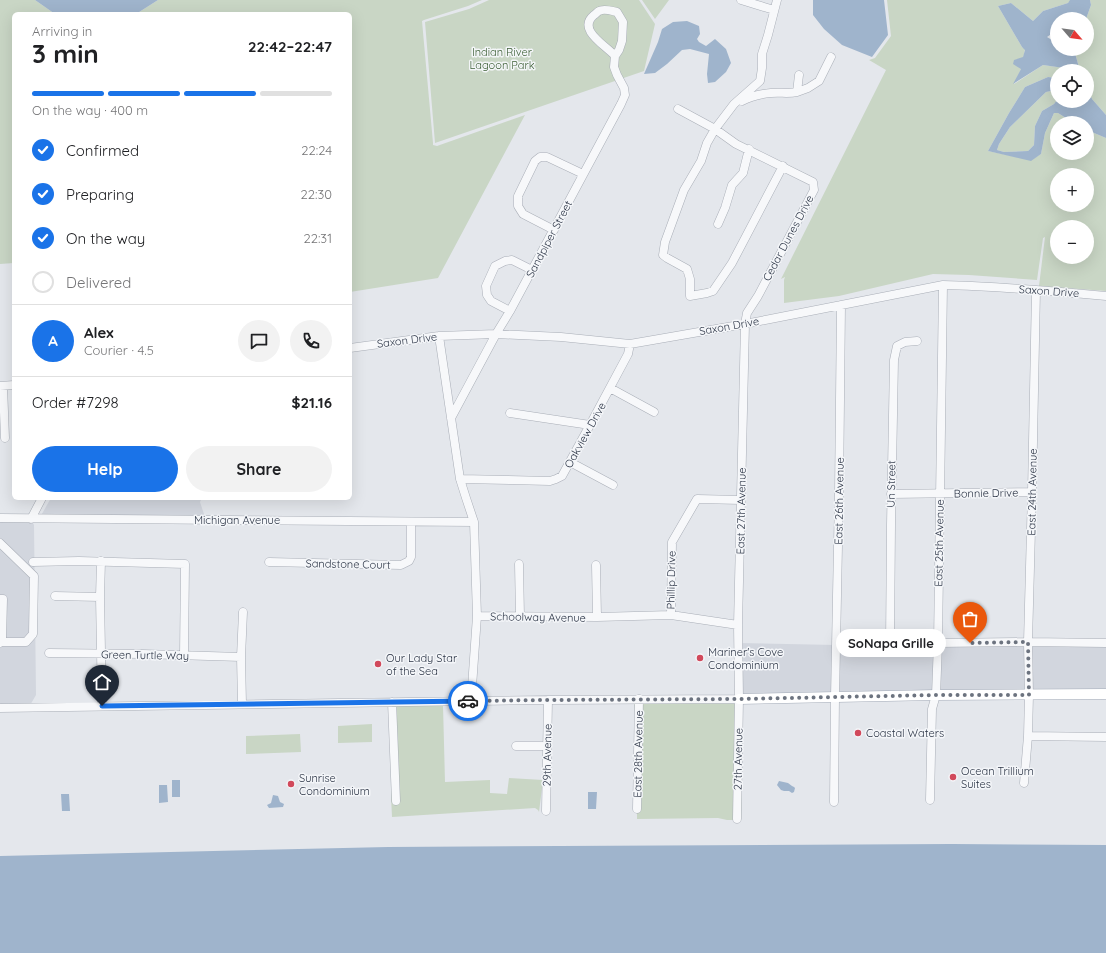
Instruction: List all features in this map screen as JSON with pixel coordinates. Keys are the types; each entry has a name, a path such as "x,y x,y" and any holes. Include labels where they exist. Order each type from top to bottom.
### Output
{"main road":[{"path":"739,699 936,695 1106,694"}],"street":[{"path":"741,0 774,10"},
{"path":"777,0 762,54 760,81 734,104 715,129 707,143 701,162 684,190 665,242 663,255 687,269 690,279 690,296 713,291 732,263 783,166"},
{"name":"Sandpiper Street","path":"451,418 554,230 625,95 624,88 614,67 615,56 622,41 623,22 617,12 600,10 590,19 590,32 615,56"},
{"path":"734,104 748,97 772,92 791,94 808,88 818,81 831,57"},
{"path":"798,92 799,74"},
{"name":"Cedar Dunes Drive","path":"678,109 715,129 736,144 749,149 813,182 814,190 758,296 747,313 745,324"},
{"path":"718,224 732,185 743,173 749,149"},
{"path":"554,230 523,214 518,206 518,196 535,161 540,157 547,157 584,174"},
{"path":"510,311 491,301 487,295 486,286 495,266 505,261 512,260 532,270"},
{"name":"Saxon Drive","path":"352,348 439,336 496,334 560,337 630,344 745,324 943,286 1036,290 1106,296"},
{"name":"East 25th Avenue","path":"930,800 932,709 936,695 938,643 943,286"},
{"name":"East 24th Avenue","path":"1024,783 1028,736 1029,695 1028,642 1036,290"},
{"name":"East 26th Avenue","path":"834,802 841,305"},
{"name":"East 27th Avenue","path":"739,699 738,625 745,324"},
{"name":"Schoolway Avenue","path":"439,336 460,479 474,522 477,616 597,617 671,615 738,625"},
{"name":"Un Street","path":"890,644 894,360 897,346 905,342 917,341"},
{"name":"Oakview Drive","path":"460,479 550,481 562,476 628,354 630,344"},
{"path":"5,438 1,386 12,385"},
{"path":"610,388 654,412"},
{"path":"510,414 590,425"},
{"path":"570,462 613,485"},
{"name":"Bonnie Drive","path":"891,494 1032,492"},
{"name":"Phillip Drive","path":"671,615 672,542 697,499 741,500"},
{"path":"31,519 41,500"},
{"name":"Michigan Avenue","path":"0,518 474,522"},
{"name":"Sandstone Court","path":"269,562 401,565 409,561 411,557 411,522"},
{"path":"0,543 34,576 33,634 26,642 1,642 3,599 0,599"},
{"path":"101,561 100,597 102,706"},
{"path":"33,562 101,561 185,564 184,655"},
{"path":"519,564 520,617"},
{"path":"596,565 597,617"},
{"path":"55,596 100,597"},
{"path":"242,704 241,657 243,612"},
{"path":"471,701 477,616"},
{"path":"938,643 1106,643"},
{"name":"Green Turtle Way","path":"49,653 241,657"},
{"name":"East 28th Avenue","path":"637,809 639,699"},
{"path":"0,708 548,700 739,699"},
{"name":"27th Avenue","path":"737,819 739,699"},
{"name":"29th Avenue","path":"546,811 548,700"},
{"path":"392,702 396,801"},
{"path":"1028,736 1106,737"},
{"path":"516,746 548,746"}],"shaded area":[{"path":"50,500 201,500 200,502 206,520 39,519"},
{"path":"0,518 31,519 34,525 36,695 29,707 0,708"},
{"path":"738,643 836,645 1106,643 1106,694 739,699"}],"green space":[{"path":"0,0 35,0 52,12 12,12 12,263 0,264"},
{"path":"158,0 482,0 422,21 433,145 437,146 525,115 438,278 352,292 352,12 139,12"},
{"name":"Indian River Lagoon Park","path":"489,0 639,0 655,24 644,71 435,143 425,22 469,9"},
{"path":"642,0 669,0 655,19"},
{"path":"887,0 1071,0 1068,3 1043,11 1033,21 1011,3 998,6 1022,47 1025,49 1021,69 1014,84 1043,65 1050,66 1050,77 1025,87 988,151 1031,160 1041,154 1045,133 1050,122 1050,160 1094,160 1094,133 1106,138 1106,291 1039,286 1045,237 1043,238 1037,280 933,274 839,296 784,303 785,277 781,279 886,70 869,60 875,58 891,36"},
{"path":"1090,0 1106,0 1106,115 1094,101 1094,64 1078,64 1076,56 1094,56 1094,12 1088,12 1091,5"},
{"path":"1050,91 1050,106 1042,111 1035,126 1034,145 1028,151 1004,152 997,150 999,144 1010,127 1046,92"},
{"path":"1054,113 1058,113 1063,116 1053,116"},
{"path":"634,702 738,702 742,799 741,820 727,820 718,818 637,819 637,737"},
{"path":"392,705 443,705 445,782 490,780 490,793 507,794 509,778 543,780 539,812 535,808 392,817"},
{"path":"372,724 372,742 338,743 338,726"},
{"path":"300,734 301,752 246,754 246,736"}],"water":[{"path":"35,0 158,0 139,12 52,12"},
{"path":"813,0 884,0 888,35 872,57 842,45 824,29 813,15"},
{"path":"1070,0 1090,0 1091,5 1088,12 1050,12 1050,35 1047,37 1050,39 1050,56 1076,56 1078,64 1043,65 1013,84 1021,69 1013,64 1014,60 1023,57 1025,50 998,6 1011,3 1033,21 1043,11 1068,3"},
{"path":"687,21 699,26 700,34 697,39 699,42 706,46 715,39 726,49 731,63 726,72 715,82 708,83 707,74 709,54 690,49 682,50 655,73 644,74 662,29 673,22"},
{"path":"1050,77 1050,91 1046,92 1010,127 999,144 997,150 1004,152 1028,151 1034,145 1035,126 1042,111 1050,106 1050,108 1094,108 1094,101 1106,115 1106,138 1094,133 1094,116 1063,116 1058,113 1054,113 1053,116 1050,116 1050,122 1045,133 1041,154 1031,161 988,151 1025,87"},
{"path":"172,780 180,780 180,797 172,797"},
{"path":"779,781 788,783 794,787 794,792 792,793 781,790 777,785"},
{"path":"159,785 167,785 168,802 159,803"},
{"path":"588,792 597,792 596,809 588,809"},
{"path":"61,794 69,794 70,811 62,811"},
{"path":"273,795 278,796 280,802 284,804 283,807 269,808 267,805 271,803"},
{"path":"952,844 1106,845 1106,953 0,953 0,856 388,847"}],"way so far":[{"path":"468,701 1029,695 1028,642 970,643"}],"place":[{"name":"SoNapa Grille","path":"970,643"},
{"name":"Mariner's Cove Condominium","path":"700,658"},
{"name":"Our Lady Star of the Sea","path":"378,664"},
{"name":"Coastal Waters","path":"858,733"},
{"name":"Ocean Trillium Suites","path":"953,777"},
{"name":"Sunrise Condominium","path":"291,784"}],"route":[{"path":"102,706 468,701"}]}
